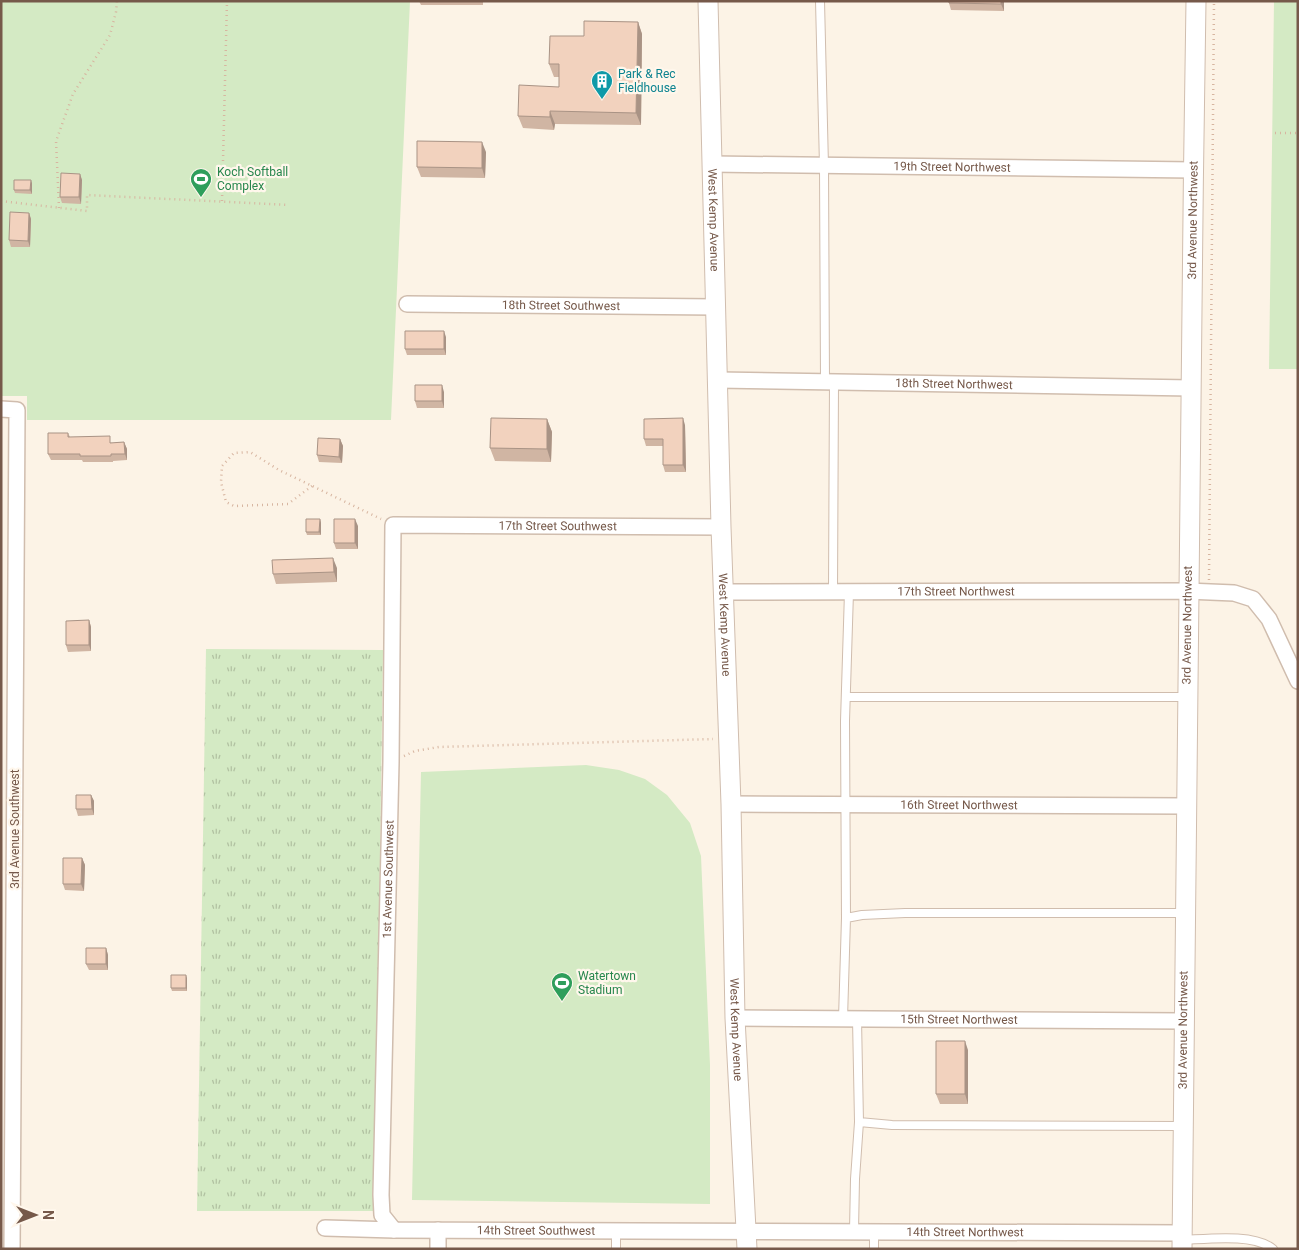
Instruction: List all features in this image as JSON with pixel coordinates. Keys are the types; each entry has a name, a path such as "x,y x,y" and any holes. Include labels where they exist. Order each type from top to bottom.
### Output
{"street":[{"name":"West Kemp Avenue","path":"708,1 736,1018 747,1240"},
{"name":"3rd Avenue Northwest","path":"1182,1240 1187,591 1196,1"},
{"name":"19th Street Northwest","path":"712,164 1193,170"},
{"name":"18th Street Southwest","path":"407,304 715,307"},
{"name":"18th Street Northwest","path":"718,380 1191,388"},
{"name":"3rd Avenue Southwest","path":"9,410 12,1249"},
{"name":"17th Street Southwest","path":"393,525 721,527"},
{"name":"1st Avenue Southwest","path":"393,525 391,762 381,1195 382,1215 394,1230"},
{"name":"17th Street Northwest","path":"725,592 1187,591 1234,593 1254,599 1269,619 1298,681"},
{"name":"16th Street Northwest","path":"731,804 1185,806"},
{"name":"15th Street Northwest","path":"736,1018 1183,1021"},
{"name":"14th Street Southwest","path":"325,1228 394,1230 616,1230 747,1240"},
{"path":"438,1230 438,1249"},
{"name":"14th Street Northwest","path":"747,1240 854,1231 1182,1240"}],"lane":[{"path":"820,1 830,382 833,592"},
{"path":"849,592 845,804 846,918 850,1019 859,1122 854,1231"},
{"path":"846,697 1186,697"},
{"path":"846,918 862,915 905,913 1184,913"},
{"path":"859,1122 919,1125 1183,1126"},
{"path":"616,1230 616,1249"},
{"path":"874,1231 874,1249"},
{"path":"1182,1240 1245,1239 1258,1241 1273,1249"}],"path":[{"path":"59,208 56,141 73,94 110,35 117,1"},
{"path":"222,201 227,1"},
{"path":"1208,592 1214,1"},
{"path":"1275,133 1298,133"},
{"path":"1,201 86,211 87,195 290,205"},
{"path":"312,486 288,504 234,506 226,502 220,482 222,466 234,453 250,452 279,470 393,525"},
{"path":"391,762 415,751 439,747 729,738"}],"green space":[{"name":"Koch Softball Complex","path":"1,1 410,1 391,420 27,420 27,396 1,396"},
{"path":"1274,1 1298,1 1298,369 1269,369"},
{"path":"206,649 383,650 375,1211 197,1211"},
{"name":"Watertown Stadium","path":"586,765 619,770 645,779 667,795 690,823 701,856 710,1065 710,1204 412,1200 421,772"}],"building":[{"path":"949,1 1001,1 1001,4 949,3"},
{"name":"Park & Rec Fieldhouse","path":"584,21 638,22 636,113 550,111 550,117 518,116 519,85 559,87 559,64 549,64 550,36 584,36"},
{"path":"417,141 482,142 482,168 417,167"},
{"path":"61,173 80,174 79,197 60,197"},
{"path":"14,180 31,180 30,190 14,190"},
{"path":"10,212 29,213 28,241 9,240"},
{"path":"405,331 444,331 444,349 405,349"},
{"path":"415,385 442,385 442,401 415,401"},
{"path":"491,418 547,419 547,449 490,448"},
{"path":"683,418 683,465 663,465 663,439 644,439 644,419"},
{"path":"48,433 68,433 68,437 110,436 110,443 124,442 125,454 80,456 80,454 48,454"},
{"path":"318,438 340,439 339,457 317,455"},
{"path":"306,519 320,519 319,532 306,532"},
{"path":"334,519 355,519 355,543 334,543"},
{"path":"333,558 334,572 273,574 272,560"},
{"path":"89,620 89,645 66,645 66,621"},
{"path":"76,795 91,795 92,809 76,809"},
{"path":"63,858 82,858 81,884 63,884"},
{"path":"86,948 106,948 106,964 86,964"},
{"path":"171,975 186,975 186,988 171,988"},
{"path":"936,1041 965,1041 965,1094 936,1094"}],"place":[{"name":"Park & Rec Fieldhouse","path":"602,100"},
{"name":"Koch Softball Complex","path":"201,198"},
{"name":"Watertown Stadium","path":"562,1002"}]}
